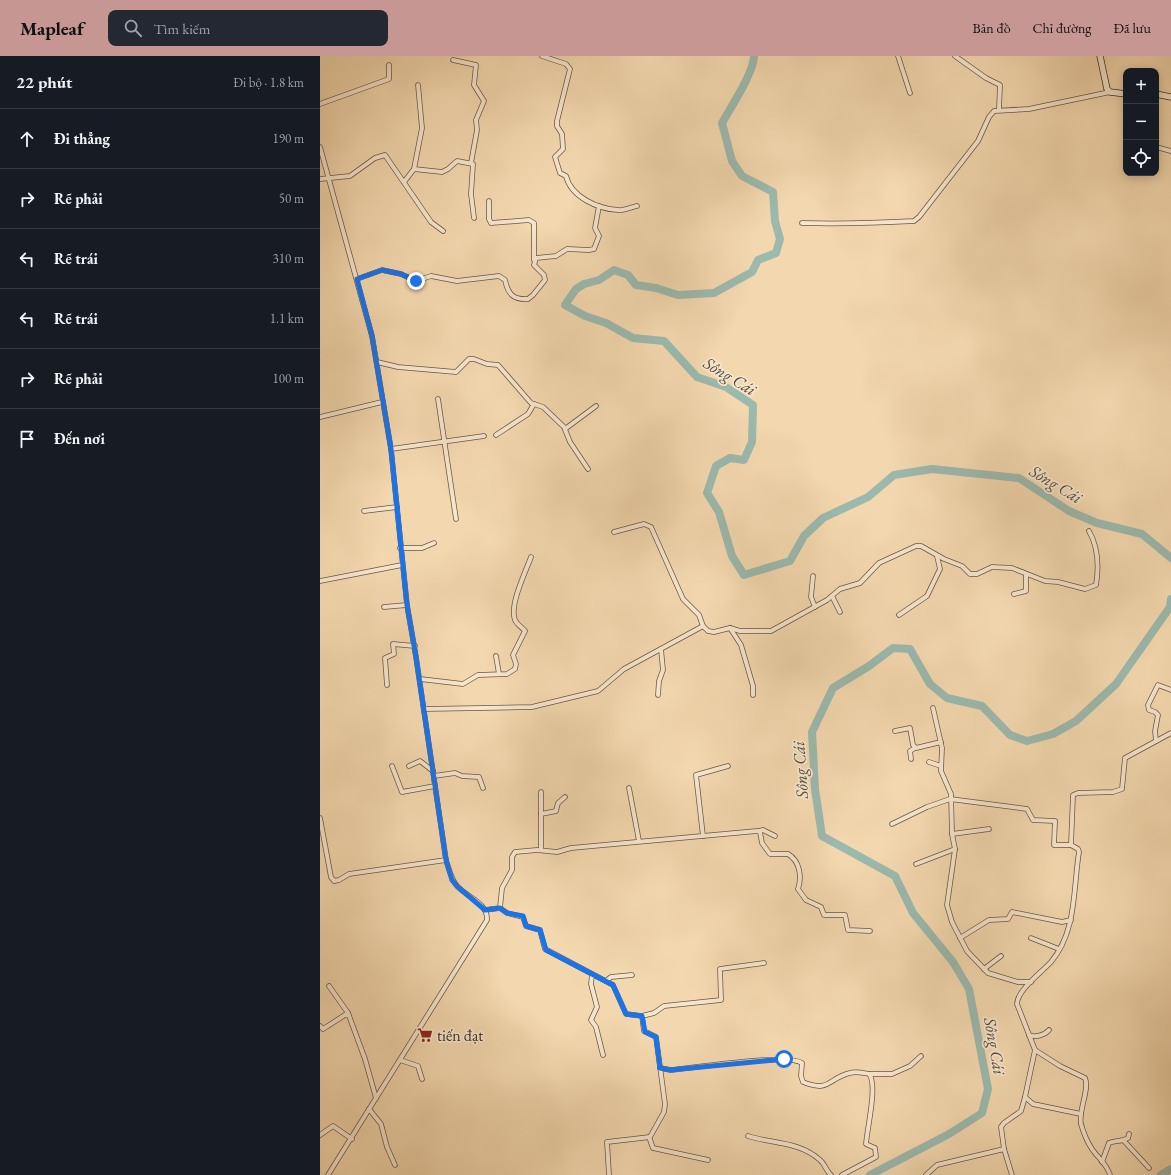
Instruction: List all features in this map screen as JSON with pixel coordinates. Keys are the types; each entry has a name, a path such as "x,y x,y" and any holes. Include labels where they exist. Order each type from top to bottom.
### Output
{"street":[{"path":"542,56 566,64 570,69 557,121 557,126 562,134 563,142 563,150 556,157 559,171 566,176 568,183 580,198 599,206 618,210 637,206"},
{"path":"898,56 902,75 908,84 910,93"},
{"path":"955,56 986,78 1000,85 999,109"},
{"path":"1100,56 1106,85 1110,92"},
{"path":"453,60 476,65 474,85 484,100 476,120 478,130 471,162 474,165 471,194 474,218"},
{"path":"320,104 389,79 389,65"},
{"path":"404,182 414,169 422,128 418,85"},
{"path":"802,223 843,222 854,225 916,220 973,147 992,112 999,109 1012,111 1029,109 1110,92 1123,94"},
{"path":"1159,95 1171,97"},
{"path":"1159,147 1171,151"},
{"path":"320,148 357,279 372,336 377,362 382,402 391,449 407,605 415,646 446,860 452,880 488,914 487,920 328,1175"},
{"path":"320,179 350,176 375,158 382,155 387,157 433,225 443,232"},
{"path":"414,169 442,172 457,161 471,162"},
{"path":"357,279 382,270 401,274 416,281 433,276 457,281 499,276 505,280 507,292 511,296 525,300 531,297 545,280 544,275 534,265 534,223 529,220 491,223 489,219 489,201"},
{"path":"534,260 538,257 556,256 567,249 592,250 598,238 595,228 599,206"},
{"path":"377,362 398,367 456,372 469,359 474,359 487,364 496,364 514,386 534,404 543,407 565,429 570,442 588,469"},
{"path":"438,399 456,519"},
{"path":"320,417 382,402"},
{"path":"496,435 528,414 534,404"},
{"path":"565,429 596,406"},
{"path":"391,449 484,436"},
{"path":"364,511 397,507"},
{"path":"614,532 644,524 652,527 683,599 699,615 703,626 710,632 730,628 740,631 752,630 769,632 815,607 842,588 860,583 879,563 912,547 921,546 962,566 970,574 977,574 992,567 1014,568 1026,575 1045,581 1058,582 1082,589 1090,589 1096,586 1097,566 1096,548 1089,531"},
{"path":"400,548 422,548 434,543"},
{"path":"899,615 927,596 940,569 937,555"},
{"path":"420,679 463,684 478,676 507,674 516,667 513,655 525,631 516,622 514,610 519,591 532,557"},
{"path":"320,581 402,565"},
{"path":"1014,594 1026,591 1026,575"},
{"path":"813,576 812,597 815,607"},
{"path":"832,596 840,612"},
{"path":"384,607 407,605"},
{"path":"424,709 532,707 559,702 601,689 621,671 703,626"},
{"path":"730,628 741,645 753,686 753,696"},
{"path":"387,685 385,658 394,654 393,644 415,646"},
{"path":"658,695 659,681 663,668 661,649"},
{"path":"496,656 499,674"},
{"path":"1156,741 1155,730 1158,715 1149,710 1148,706 1158,685 1171,690"},
{"path":"933,708 940,742 941,766 943,775 951,791 952,834 955,850 948,905 952,922 967,951 984,969 992,975 1018,982 1030,982"},
{"path":"895,731 910,728 913,745 916,748"},
{"path":"1071,845 1074,794 1113,792 1122,790 1125,758 1171,733"},
{"path":"911,759 910,752 916,748 940,742"},
{"path":"409,766 420,761 434,774 455,773 462,776 479,777 483,788"},
{"path":"930,762 941,766"},
{"path":"392,766 402,792 436,786"},
{"path":"703,836 696,775 728,766"},
{"path":"629,788 639,841"},
{"path":"540,792 540,850"},
{"path":"541,814 556,811 558,803 565,797"},
{"path":"892,824 927,807 950,799 1027,809 1033,820 1055,821 1054,845 1071,845 1078,848 1079,852 1072,920 1059,949 1051,962 1030,982 1017,1000 1017,1004 1035,1050 1025,1097 1020,1111 1002,1124 1001,1130 1004,1149 1012,1175"},
{"path":"320,818 331,877 334,881 339,880 349,874 446,860"},
{"path":"952,834 989,829"},
{"path":"500,908 502,888 512,870 514,853 540,850 555,852 571,848 763,830 776,836"},
{"path":"759,831 761,834 762,843 770,854 788,854 795,860 800,882 798,889 806,900 822,908 824,915 846,915 848,930 870,931"},
{"path":"916,864 955,850"},
{"path":"485,910 500,908 507,913 523,916 526,926 540,930 546,950 615,988 626,1014 642,1016 654,1013 664,1006 721,1000 720,969 764,963"},
{"path":"960,938 989,920 1008,919 1012,912 1062,922 1072,920"},
{"path":"1031,938 1059,949"},
{"path":"984,969 1001,956"},
{"path":"592,975 591,984 596,1008 591,1020 596,1027 603,1055"},
{"path":"606,982 611,977 632,975"},
{"path":"329,986 348,1013 365,1059 376,1098"},
{"path":"321,1029 348,1013"},
{"path":"642,1016 645,1032 656,1037 664,1110 649,1137 651,1146 653,1148 708,1160"},
{"path":"1029,1035 1033,1037 1045,1034 1049,1030"},
{"path":"1035,1050 1060,1066 1085,1078 1086,1084 1081,1114 1082,1127 1092,1149 1106,1166 1110,1175"},
{"path":"660,1068 670,1070 761,1061 792,1060 802,1063 801,1076 803,1082 816,1086 830,1084 851,1072 890,1075 910,1066 921,1056"},
{"path":"400,1060 418,1066 422,1079"},
{"path":"842,1175 876,1157 875,1148 866,1144 873,1091 872,1077 869,1074"},
{"path":"1025,1097 1033,1104 1081,1114"},
{"path":"369,1109 381,1124 387,1147 395,1165"},
{"path":"320,1135 333,1126 352,1138"},
{"path":"1102,1162 1109,1144 1113,1141 1124,1141 1128,1138 1129,1134"},
{"path":"748,1136 766,1142 773,1140 800,1147 821,1161 831,1175"},
{"path":"609,1175 607,1142 649,1137"},
{"path":"1124,1141 1149,1168"},
{"path":"926,1175 937,1165 1004,1149"}],"waterway":[{"name":"Sông Cái","path":"754,56 753,63 746,80 722,123 732,161 742,176 773,192 775,221 780,239 776,253 758,260 752,272 714,293 678,295 656,288 636,285 628,275 614,270 599,280 584,284 576,289 565,305 585,316 606,323 633,338 664,341 697,377 726,387 753,405 752,442 744,460 730,458 716,466 707,493 719,512 732,556 744,575 790,561 804,536 823,518 868,497 894,475 932,469 1019,478 1069,511 1097,523 1142,534 1171,558"},
{"name":"Sông Cái","path":"870,1175 949,1134 982,1113 988,1089 969,989 953,962 913,913 895,876 822,836 815,789 812,732 833,688 869,666 893,648 910,649 930,684 947,698 982,706 1010,735 1027,741 1053,734 1076,721 1116,684 1170,607 1171,599"},
{"path":"1161,1175 1171,1169"}],"place":[{"name":"tiến đạt","path":"425,1035"}],"route":[{"path":"416,281 398,273 382,270 357,279 372,336 377,362 379,387 391,449 407,605 446,860 452,880 485,910 500,908 507,913 523,916 526,926 540,930 546,950 574,966 613,985 626,1014 642,1016 645,1032 656,1037 660,1068 670,1070 784,1059"}]}
